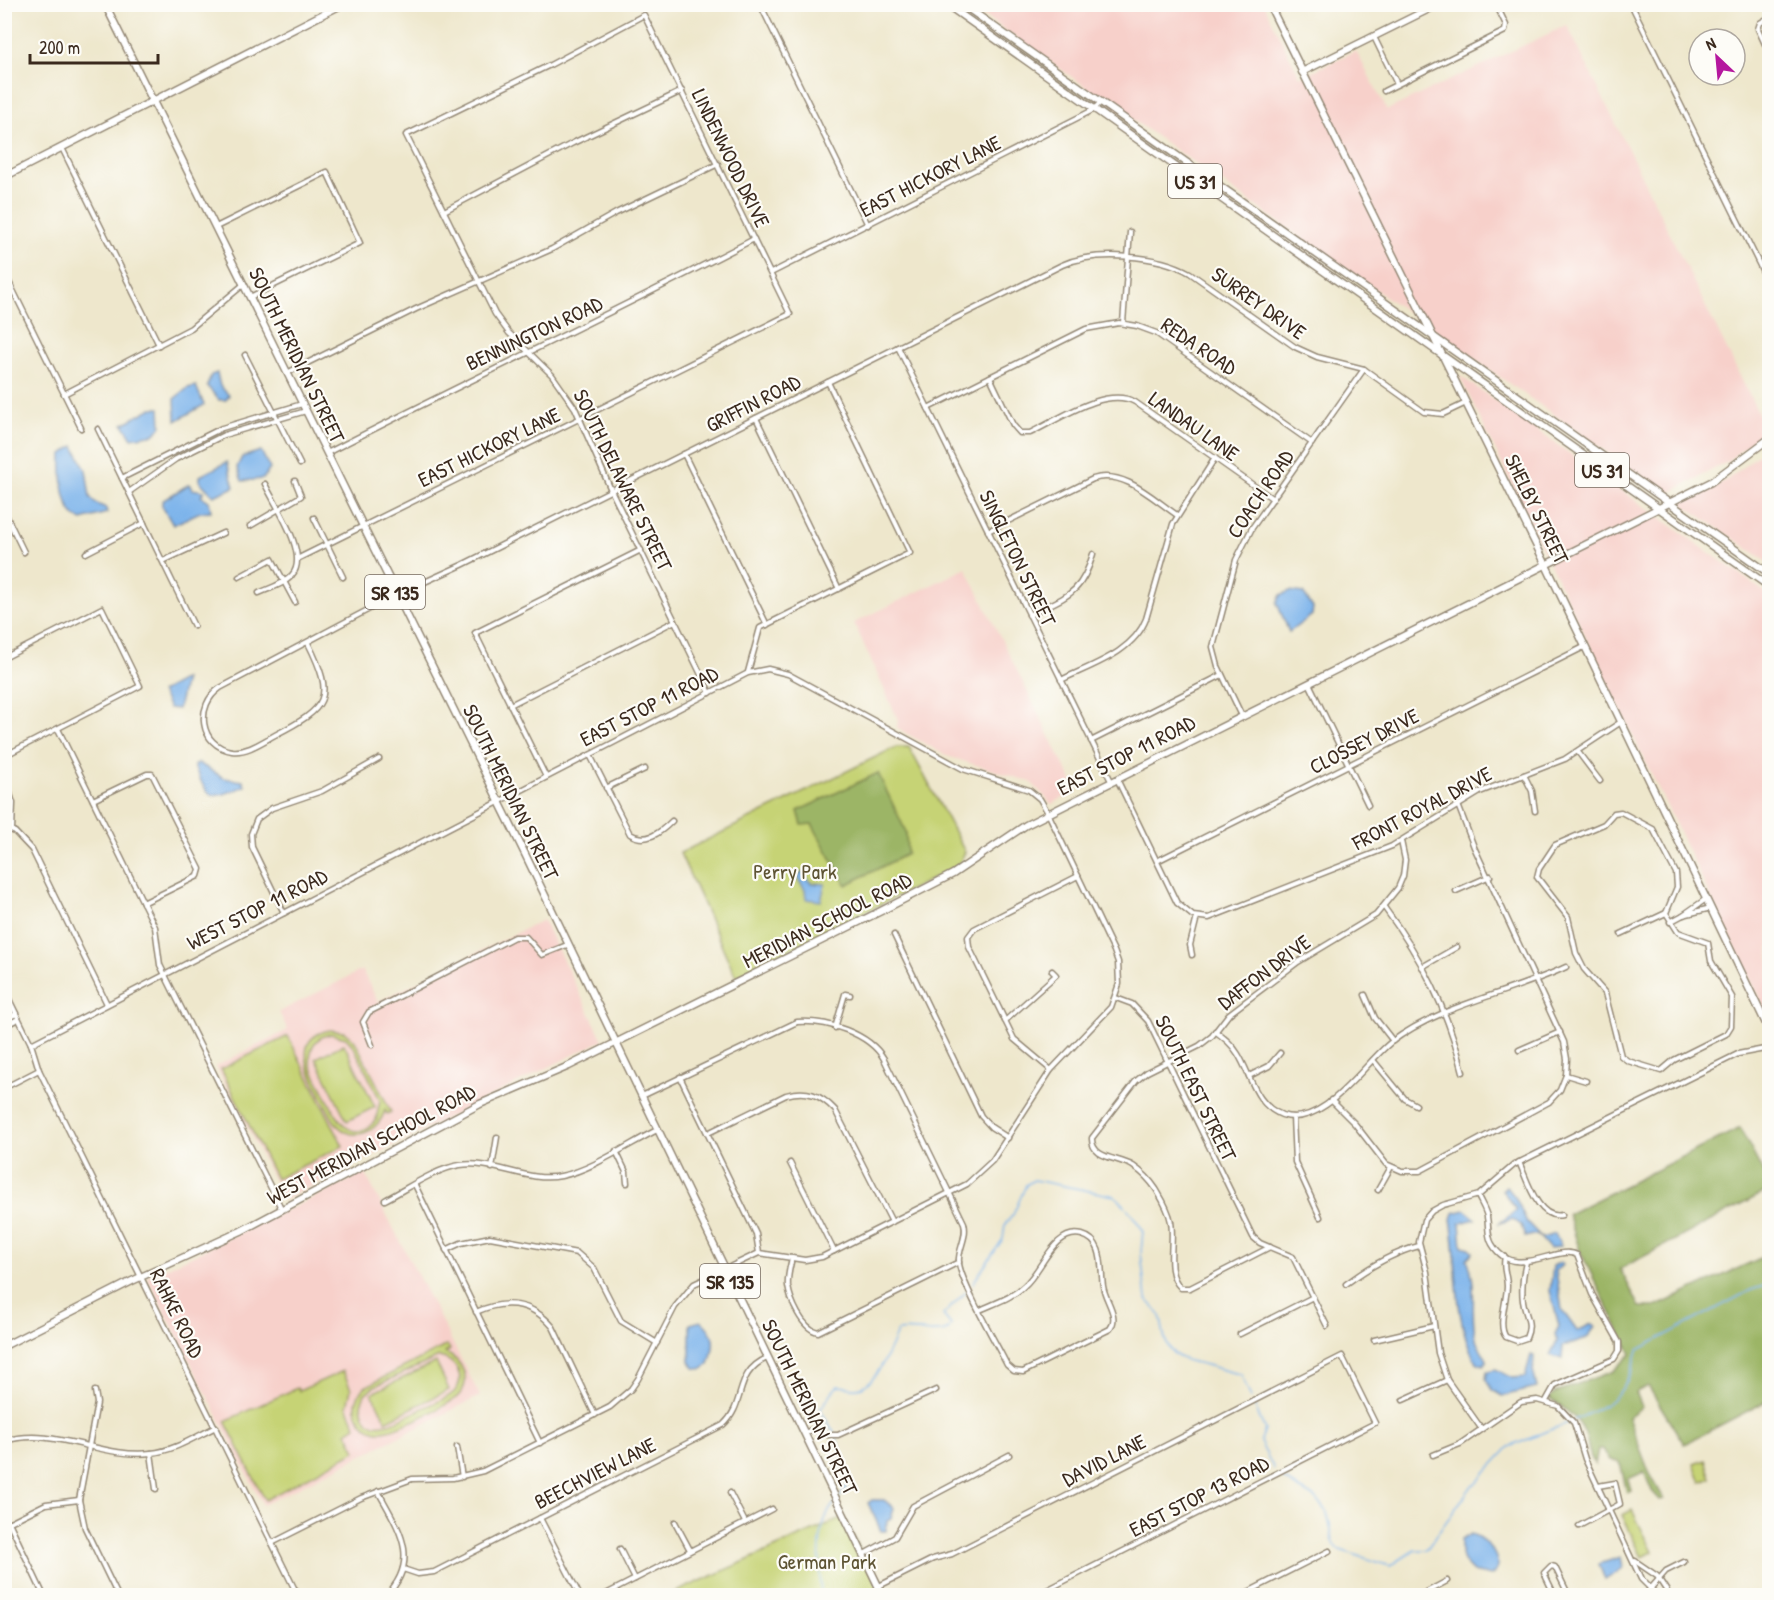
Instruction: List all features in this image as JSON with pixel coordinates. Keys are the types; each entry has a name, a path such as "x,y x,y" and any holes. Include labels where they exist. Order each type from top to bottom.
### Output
{"main road":[{"name":"SOUTH MERIDIAN STREET","path":"105,4 615,1042 883,1596"},
{"path":"4,177 343,4"},
{"name":"US 31","path":"946,4 1770,588"},
{"name":"US 31","path":"962,4 1770,574"},
{"name":"SHELBY STREET","path":"1269,4 1545,563 1770,1032"},
{"path":"1302,72 1439,4"},
{"name":"EAST STOP 11 ROAD","path":"1048,813 1669,503 1727,472 1770,438"},
{"name":"MERIDIAN SCHOOL ROAD","path":"615,1042 939,882 1048,813"},
{"name":"WEST MERIDIAN SCHOOL ROAD","path":"142,1277 201,1251 282,1210 466,1111 566,1067 615,1042"},
{"path":"4,1346 142,1277"}],"street":[{"path":"760,4 868,225"},
{"path":"1417,4 1422,13"},
{"path":"1384,91 1505,31 1506,25 1496,4"},
{"path":"1631,4 1770,286"},
{"name":"LINDENWOOD DRIVE","path":"406,135 550,66 645,15 790,314"},
{"path":"1770,17 1760,23 1758,29 1770,55"},
{"path":"1374,37 1397,84"},
{"path":"444,211 573,143 682,91"},
{"name":"EAST HICKORY LANE","path":"771,273 1093,110 1101,102"},
{"name":"SOUTH DELAWARE STREET","path":"406,135 499,320 558,383 581,418 612,490 710,693"},
{"path":"62,148 159,345"},
{"path":"287,373 478,281 552,249 616,213 718,164"},
{"path":"215,227 327,172 360,243 250,298"},
{"path":"1123,323 1130,232"},
{"name":"BENNINGTON ROAD","path":"326,453 754,239"},
{"name":"GRIFFIN ROAD","path":"308,644 322,672 324,686 320,704 309,717 248,749 236,752 223,748 210,739 204,724 205,707 215,692 396,595 612,490 1070,261 1093,257 1128,258"},
{"name":"SURREY DRIVE","path":"1128,258 1176,266 1300,350 1364,369 1431,414 1447,413 1466,403"},
{"path":"4,272 81,428"},
{"path":"64,394 196,325 222,300 243,285"},
{"name":"EAST HICKORY LANE","path":"299,558 790,314"},
{"name":"REDA ROAD","path":"928,408 1086,329 1103,324 1123,323 1161,336 1312,444"},
{"name":"SINGLETON STREET","path":"898,346 1092,741 1178,904 1197,917"},
{"path":"245,355 300,464"},
{"name":"COACH ROAD","path":"1242,716 1222,675 1213,647 1232,571 1247,537 1364,369"},
{"name":"LANDAU LANE","path":"990,377 1013,425 1020,432 1030,434 1101,399 1120,397 1135,402 1272,500"},
{"path":"748,673 760,628 910,553 828,382"},
{"path":"122,478 222,428 302,404"},
{"path":"129,492 176,459 224,435 306,411"},
{"path":"756,418 839,589"},
{"path":"98,429 194,626"},
{"path":"684,454 767,625"},
{"path":"1061,680 1121,650 1138,633 1146,619 1177,515 1215,458"},
{"path":"988,531 1093,478 1107,476 1126,481 1177,515"},
{"path":"250,526 302,495 295,481"},
{"path":"260,594 295,572 299,558 296,547 265,484"},
{"path":"4,511 24,552"},
{"path":"314,518 343,577"},
{"path":"86,553 144,523"},
{"path":"163,561 223,533"},
{"path":"546,777 475,633 641,550"},
{"path":"1029,615 1076,591 1087,575 1093,554"},
{"path":"239,577 273,559 295,602"},
{"path":"4,658 102,608 140,686 4,756"},
{"path":"510,705 675,621"},
{"name":"CLOSSEY DRIVE","path":"1156,861 1584,646"},
{"name":"EAST STOP 11 ROAD","path":"497,802 748,673 768,669 788,674 963,769 1029,790 1039,798 1048,813"},
{"path":"1092,741 1222,675"},
{"path":"1309,682 1368,805"},
{"name":"FRONT ROYAL DRIVE","path":"1197,917 1217,916 1401,841 1489,788 1578,752 1621,722"},
{"path":"58,729 156,929 158,960 282,1210"},
{"path":"1578,752 1600,781"},
{"path":"590,754 626,829 636,837 647,838 663,830 672,821"},
{"path":"284,914 252,848 252,831 257,819 272,808 322,791 379,759"},
{"path":"606,788 645,768"},
{"path":"93,800 147,774 152,774 185,838 200,869 198,876 143,903"},
{"path":"1524,775 1533,795 1535,811"},
{"path":"4,776 13,803 12,830"},
{"name":"WEST STOP 11 ROAD","path":"31,1044 497,802"},
{"path":"1331,1100 1360,1130 1379,1158 1390,1167 1409,1172 1428,1168 1500,1126 1541,1108 1555,1096 1566,1075 1567,1054 1560,1032 1490,876 1474,847 1458,805"},
{"path":"1621,934 1666,913 1676,892 1677,877 1654,831 1641,822 1617,812 1604,824 1569,842 1557,844 1538,870 1539,883 1568,917 1576,953 1584,969 1605,993 1621,1056 1641,1066 1662,1070 1674,1060 1726,1034 1731,1026 1731,995 1711,961 1708,943 1678,932 1666,913"},
{"path":"272,1543 378,1491 412,1479 462,1477 483,1472 596,1414 620,1400 631,1389 682,1297 694,1284 759,1253 815,1260 892,1222 980,1174 1008,1138 1051,1070 1106,1015 1119,984 1118,962 1048,813"},
{"path":"4,827 12,830 32,850 107,1004"},
{"name":"DAFFON DRIVE","path":"1270,1246 1190,1288 1181,1288 1172,1275 1171,1220 1160,1196 1143,1174 1132,1166 1097,1152 1091,1139 1093,1133 1136,1081 1199,1047 1229,1014 1298,962 1363,924 1384,907 1403,876 1405,860 1401,841"},
{"path":"1051,1070 1020,1047 969,947 968,936 974,929 1078,876"},
{"path":"1456,891 1490,876"},
{"path":"1670,922 1707,899"},
{"path":"1384,907 1422,967 1446,1014 1463,1072"},
{"path":"1683,915 1711,908"},
{"path":"1192,955 1190,945 1197,917"},
{"path":"894,935 981,1116 991,1127 1008,1138"},
{"path":"372,1045 363,1022 369,1012 514,937 525,938 542,955 567,945"},
{"path":"1422,967 1457,948"},
{"path":"1215,1031 1236,1051 1266,1106 1280,1114 1293,1117 1311,1115 1331,1100 1393,1041 1491,994 1566,967"},
{"path":"1005,1021 1056,975 1052,971"},
{"name":"RAHKE ROAD","path":"4,990 31,1044 39,1070 298,1596"},
{"path":"835,1028 845,994 850,995"},
{"path":"1365,995 1375,1018 1393,1041"},
{"name":"SOUTH EAST STREET","path":"1115,998 1132,1004 1144,1015 1253,1237 1260,1244 1270,1246 1293,1257 1327,1326"},
{"path":"4,1020 16,1014"},
{"path":"4,1026 18,1019"},
{"path":"641,1096 786,1026 807,1021 860,1036 872,1043 884,1059 966,1229 959,1262 980,1310 1006,1365 1014,1371 1023,1372 1110,1329 1114,1323 1114,1317 1103,1289 1098,1247 1088,1237 1079,1234 1063,1237 1023,1288 980,1310"},
{"path":"1519,1050 1560,1032"},
{"path":"1481,1428 1447,1380 1438,1353 1427,1270 1419,1246 1422,1225 1428,1215 1440,1206 1478,1196 1519,1162 1738,1054 1770,1048"},
{"path":"1249,1076 1269,1066 1280,1053"},
{"path":"1373,1060 1405,1099 1416,1105"},
{"path":"4,1088 39,1070"},
{"path":"1566,1075 1586,1081"},
{"path":"680,1077 756,1234 759,1253"},
{"path":"708,1133 786,1095 798,1092 820,1096 835,1110 892,1222"},
{"path":"1293,1117 1295,1162 1320,1216"},
{"path":"385,1200 460,1165 538,1176 563,1176 657,1130"},
{"path":"492,1168 497,1137"},
{"path":"616,1151 626,1172 627,1183"},
{"path":"1519,1162 1543,1210 1551,1215 1562,1215"},
{"path":"790,1163 834,1251"},
{"path":"1378,1190 1390,1167"},
{"path":"415,1185 540,1443"},
{"path":"1478,1196 1486,1215 1490,1241 1505,1257 1526,1262 1569,1252 1576,1254 1592,1294 1618,1340 1619,1351 1612,1360 1555,1385 1545,1401"},
{"path":"446,1250 478,1238 490,1237 577,1253 594,1268 621,1322 657,1342"},
{"path":"1346,1284 1377,1263 1419,1246"},
{"path":"1505,1257 1503,1267 1507,1288 1503,1331 1507,1338 1520,1341 1527,1335 1531,1323 1523,1298 1522,1278 1526,1262"},
{"path":"792,1258 788,1279 789,1293 803,1322 813,1331 822,1330 959,1262"},
{"path":"1240,1334 1313,1297"},
{"path":"476,1312 505,1303 526,1306 542,1315 553,1327 596,1414"},
{"path":"1374,1340 1434,1326"},
{"name":"DAVID LANE","path":"878,1587 933,1559 952,1554 1342,1356 1375,1423"},
{"name":"BEECHVIEW LANE","path":"403,1569 418,1574 434,1572 723,1425 732,1416 750,1368 768,1358"},
{"path":"1403,1400 1447,1380"},
{"path":"804,1433 814,1429 836,1435 936,1390"},
{"path":"95,1391 97,1403 87,1445 79,1500 85,1528 118,1596"},
{"path":"1432,1455 1460,1444 1521,1402 1545,1401 1561,1409 1573,1422 1584,1456 1635,1561 1641,1579 1658,1596"},
{"name":"EAST STOP 13 ROAD","path":"1035,1596 1375,1423"},
{"path":"4,1441 20,1436 40,1436 139,1454 174,1447 216,1427"},
{"path":"457,1447 462,1477"},
{"path":"152,1453 156,1489"},
{"path":"863,1555 895,1537 913,1506 918,1502 1009,1455"},
{"path":"1579,1526 1620,1504 1616,1485 1612,1482 1598,1486"},
{"path":"378,1491 401,1535 405,1557 396,1586 386,1596"},
{"path":"730,1493 745,1522"},
{"path":"44,1596 7,1523 46,1504 79,1500"},
{"path":"602,1596 772,1509"},
{"path":"540,1518 580,1596"},
{"path":"675,1521 690,1551"},
{"path":"620,1549 635,1579"},
{"path":"1240,1596 1329,1551"},
{"path":"1635,1561 1659,1579 1670,1596"},
{"path":"1644,1596 1666,1571 1684,1563"},
{"path":"1555,1596 1544,1572 1551,1566 1555,1567 1569,1596"},
{"path":"1419,1596 1447,1581"},
{"path":"285,1596 296,1590"}],"shaded area":[{"path":"969,5 1264,5 1300,77 1356,51 1387,110 1567,25 1766,429 1727,462 1667,494"},
{"path":"1459,375 1769,595 1769,1018"},
{"path":"1769,446 1769,563 1681,503 1727,480"},
{"path":"966,568 1077,791 1051,804 1031,782 947,756 897,728 898,720 854,623"},
{"path":"543,920 603,1040 284,1200 216,1066 288,1030 279,1012 362,970 378,1002"},
{"path":"365,1173 480,1396 263,1505 147,1277"}],"green space":[{"name":"Perry Park","path":"896,747 909,747 965,852 958,866 736,977 680,853"},
{"path":"878,773 906,832 907,854 846,885 812,824 802,825 798,811"},
{"path":"330,1030 344,1032 355,1041 391,1112 387,1114 385,1110 378,1124 372,1129 352,1134 338,1126 329,1113 306,1058 310,1041 317,1034","holes":["331,1034 346,1038 354,1047 380,1100 376,1120 367,1128 358,1131 351,1130 338,1118 310,1062 312,1048 321,1038"]},
{"path":"288,1036 343,1146 276,1179 221,1069"},
{"path":"344,1044 375,1107 347,1121 316,1058"},
{"path":"1740,1128 1769,1184 1769,1190 1620,1269 1640,1307 1655,1307 1769,1254 1769,1400 1684,1444 1648,1386 1636,1392 1642,1407 1628,1417 1649,1472 1664,1499 1660,1500 1652,1491 1644,1472 1628,1479 1631,1491 1627,1493 1620,1462 1610,1461 1603,1449 1598,1449 1595,1464 1586,1436 1578,1421 1549,1398 1556,1392 1613,1371 1631,1354 1580,1251 1568,1214"},
{"path":"447,1345 450,1350 445,1353 461,1366 465,1378 462,1391 451,1401 409,1423 382,1431 367,1427 357,1414 357,1401 363,1388","holes":["439,1357 458,1370 460,1381 454,1392 444,1399 387,1424 370,1422 364,1416 361,1404 365,1394 373,1387"]},
{"path":"436,1362 449,1390 386,1421 372,1393"},
{"path":"343,1371 351,1389 347,1406 356,1426 347,1432 356,1451 265,1500 225,1421 297,1388 299,1391"},
{"path":"1705,1460 1711,1478 1701,1482 1694,1464"},
{"path":"1632,1510 1653,1552 1642,1557 1622,1515"},
{"name":"German Park","path":"844,1517 883,1596 667,1596"}],"water":[{"path":"217,373 220,386 229,395 226,400 219,400 207,386 211,375"},
{"path":"196,386 204,405 176,421 175,398 188,388"},
{"path":"152,408 160,408 161,426 155,434 132,438 123,424"},
{"path":"74,446 86,470 90,497 95,503 106,508 107,513 82,520 70,510 64,492 62,455"},
{"path":"261,451 270,469 263,479 242,481 237,467 242,457"},
{"path":"227,462 234,487 214,496 200,482 200,476"},
{"path":"189,484 192,489 204,491 201,496 209,501 211,511 200,512 173,525 162,506 162,501"},
{"path":"1290,591 1303,593 1313,608 1312,615 1289,632 1277,603 1281,595"},
{"path":"185,679 178,709 169,708 161,692"},
{"path":"198,763 224,778 243,781 245,786 225,794 212,794 204,786 194,766"},
{"path":"802,872 811,883 825,884 821,901 806,899 805,890 797,878"},
{"path":"1506,1186 1515,1197 1527,1222 1542,1238 1555,1234 1561,1246 1550,1249 1537,1234 1525,1237 1521,1225 1512,1219 1498,1224 1517,1210 1502,1190"},
{"path":"1465,1210 1476,1219 1460,1223 1462,1246 1470,1248 1473,1252 1467,1259 1471,1269 1473,1289 1474,1329 1478,1344 1487,1360 1483,1365 1476,1362 1468,1345 1460,1310 1451,1219 1453,1213"},
{"path":"1561,1262 1563,1264 1556,1271 1562,1310 1577,1331 1592,1324 1595,1327 1587,1338 1563,1346 1562,1359 1550,1355 1557,1341 1555,1334 1559,1326 1550,1291 1553,1266"},
{"path":"701,1321 710,1331 713,1340 713,1351 709,1364 702,1369 694,1368 690,1361 690,1324"},
{"path":"1531,1355 1534,1356 1533,1370 1537,1388 1502,1396 1492,1390 1486,1380 1487,1371 1496,1369 1512,1378 1525,1377"},
{"path":"872,1500 884,1500 894,1508 891,1519 887,1521 886,1531 881,1531 868,1503"},
{"path":"1471,1534 1483,1540 1496,1558 1496,1571 1491,1576 1473,1572 1463,1561 1461,1540"},
{"path":"1621,1557 1623,1568 1605,1580 1599,1564"}],"waterway":[{"path":"973,1283 1003,1239 1005,1224 1013,1215 1026,1185 1034,1180 1115,1196 1143,1230 1141,1253 1146,1299 1159,1314 1165,1339 1172,1352 1183,1359 1241,1374 1251,1398"},
{"path":"1574,1420 1600,1408 1617,1395 1629,1377 1638,1350 1751,1290 1770,1284"},
{"path":"834,1433 820,1409 835,1388 838,1386 857,1388 871,1381 882,1365 898,1331 942,1332 948,1330 951,1325 943,1315 966,1292"},
{"path":"1254,1405 1265,1430 1260,1442 1274,1469"},
{"path":"1280,1475 1315,1499 1325,1509 1337,1549 1390,1566 1415,1550 1426,1550 1468,1491 1509,1447 1570,1422"},
{"path":"836,1437 848,1476 847,1484 839,1498"},
{"path":"821,1596 821,1534 829,1511 836,1502"}]}
